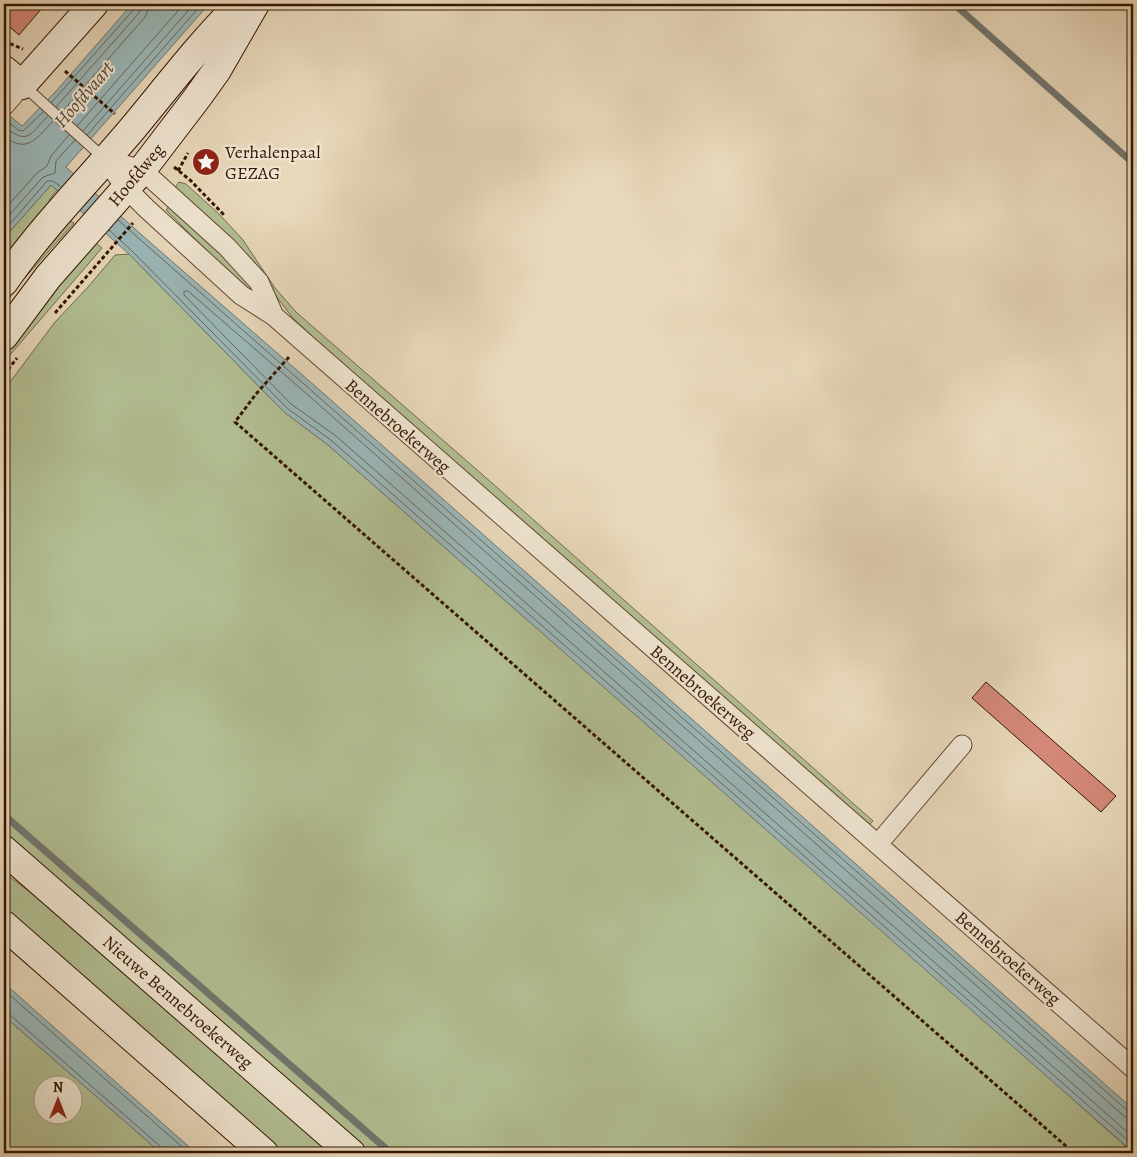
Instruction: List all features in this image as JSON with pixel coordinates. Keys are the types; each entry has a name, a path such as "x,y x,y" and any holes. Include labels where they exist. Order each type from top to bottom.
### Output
{"street":[{"path":"4,106 20,83 94,4"},
{"name":"Hoofdweg","path":"4,282 21,257 62,209 96,163 132,129 220,23 240,4"},
{"name":"Hoofdweg","path":"11,346 48,277 127,187 212,77 255,4"},
{"name":"Bennebroekerweg","path":"96,163 127,187 241,295 274,316 1133,1068"},
{"name":"Bennebroekerweg","path":"127,187 227,247 259,282 274,316"},
{"path":"878,844 962,745"},
{"name":"Nieuwe Bennebroekerweg","path":"4,850 351,1153"},
{"path":"4,924 264,1153"}],"lane":[{"name":"Bennebroekerweg","path":"20,83 96,163"}],"path":[{"path":"59,65 120,119"},
{"name":"Hoofdweg","path":"51,317 137,219"},
{"path":"4,376 11,346"},
{"path":"289,358 256,394 236,422 1074,1153"}],"green space":[{"path":"179,182 186,184 220,215 243,240 275,288 296,312 873,821 868,826 335,358 292,317 267,284 174,189"},
{"path":"51,185 57,190 49,200 52,202 4,260 4,238"},
{"path":"170,205 202,232 253,285 251,289 246,289 166,210"},
{"path":"65,218 74,223 22,281 4,305 4,293"},
{"path":"90,238 102,248 4,362 4,346"},
{"path":"129,254 284,412 328,445 1133,1153 366,1153 4,836 4,390 55,322 115,255"},
{"path":"4,873 127,962 348,1153 282,1153 4,907"},
{"path":"4,1016 70,1074 32,1074 32,1124 82,1124 82,1084 161,1153 4,1153"}],"water":[{"name":"Hoofdvaart","path":"132,4 209,4 66,167 1133,1109 1133,1152 328,445 284,412 129,254 51,185 4,238 4,111 22,126 57,90"},
{"path":"4,983 196,1153 161,1153 82,1084 82,1074 70,1074 4,1016"}],"building":[{"path":"4,4 40,4 43,7 19,35 4,22"},
{"path":"986,682 1116,796 1101,812 972,698"}],"waterway":[{"path":"954,4 1133,163"},
{"path":"4,815 391,1153"}],"place":[{"name":"Verhalenpaal GEZAG","path":"206,162"}]}
